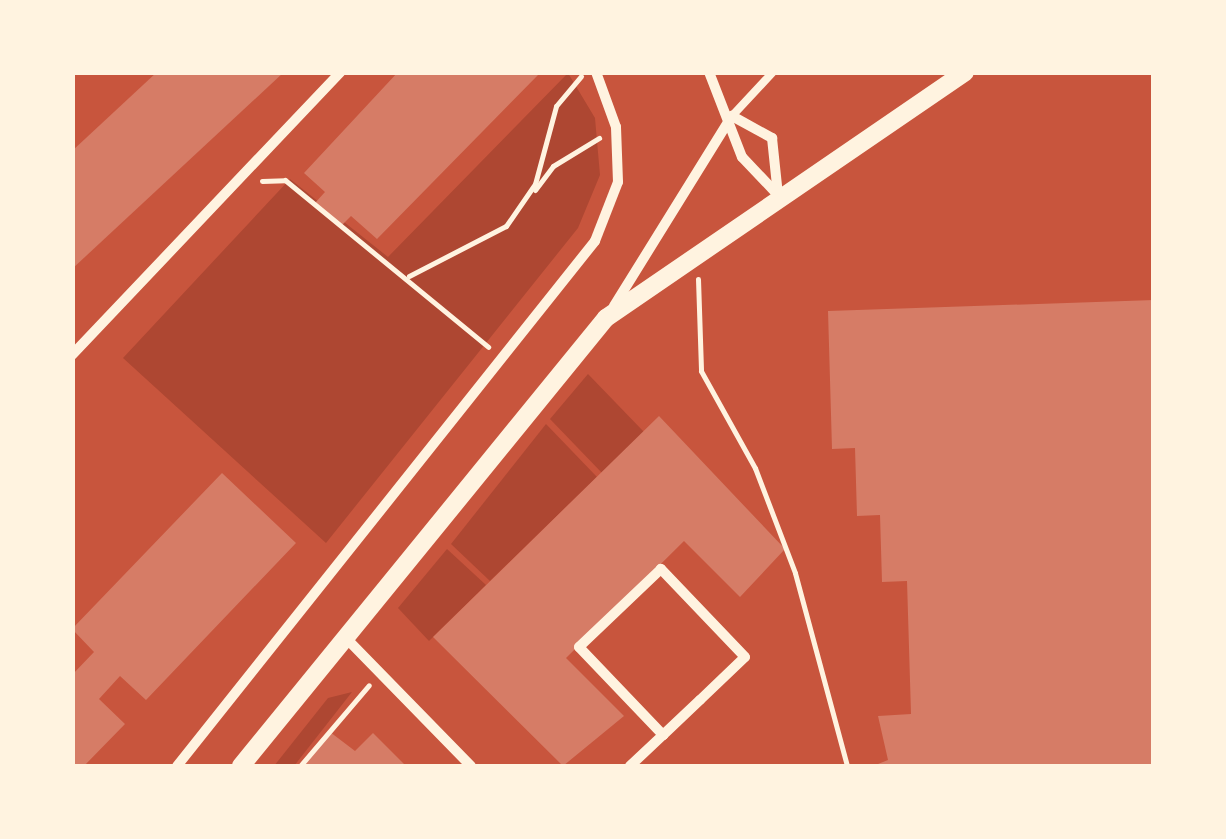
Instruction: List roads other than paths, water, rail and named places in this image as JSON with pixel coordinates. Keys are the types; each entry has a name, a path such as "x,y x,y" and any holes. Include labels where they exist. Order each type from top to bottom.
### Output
{"street":[{"path":"72,354 342,72"},
{"path":"176,766 595,241 618,182 616,132 596,72"},
{"path":"709,72 732,116 742,157 778,195"},
{"path":"606,318 700,248 965,72"},
{"path":"732,116 772,138 778,195"},
{"path":"241,766 606,318 732,116"},
{"path":"630,766 663,735 745,657 661,569 579,647 663,735"},
{"path":"345,636 471,766"}],"lane":[{"path":"732,116 773,72"}]}
